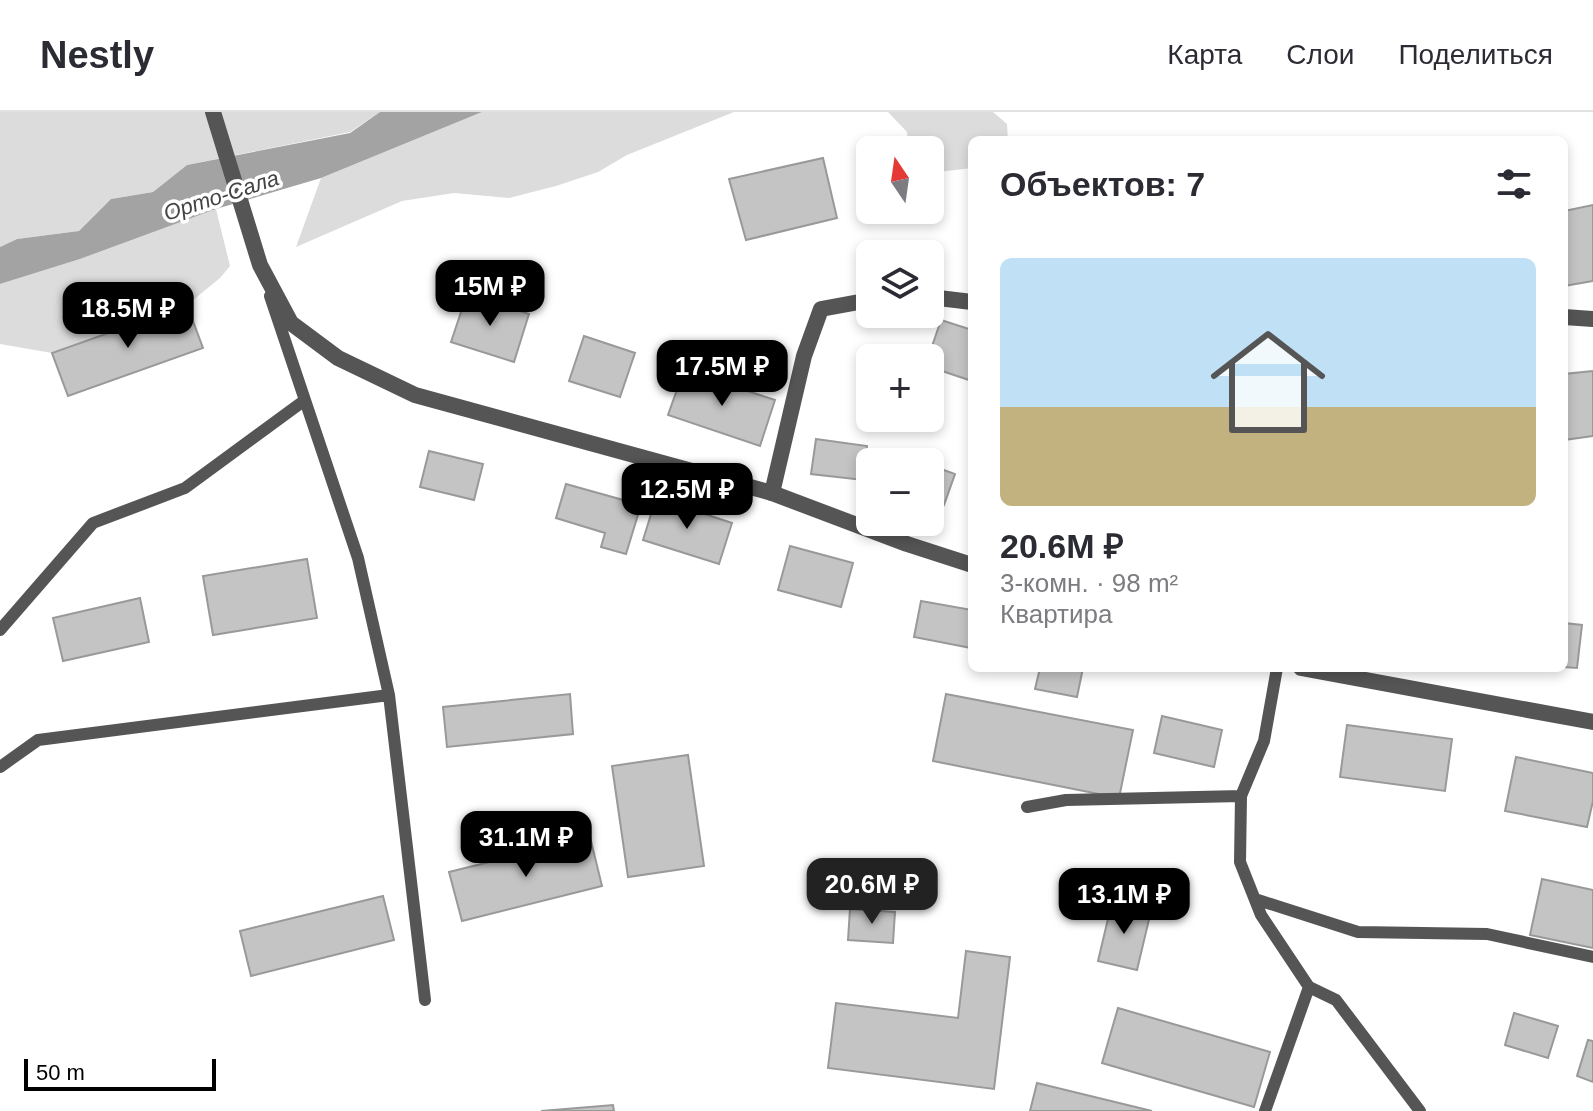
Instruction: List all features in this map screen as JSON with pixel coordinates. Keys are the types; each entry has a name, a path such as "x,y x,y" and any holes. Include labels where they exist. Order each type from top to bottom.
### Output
{"street":[{"path":"215,119 260,265 291,323 338,358 415,395 772,493 968,564"},
{"path":"944,299 968,302"},
{"path":"772,493 804,356 821,309 856,303"},
{"path":"1568,317 1593,319"},
{"path":"1323,672 1593,722"}],"lane":[{"path":"260,265 358,558 389,695 425,1000"},
{"path":"0,630 93,523 185,488 305,400"},
{"path":"1276,672 1264,741 1241,796 1240,862 1261,915 1309,987 1336,1000 1420,1111"},
{"path":"0,767 38,740 389,695"},
{"path":"1027,807 1066,800 1241,796"},
{"path":"1255,899 1358,932 1487,934 1593,957"},
{"path":"1265,1111 1309,987"}],"shaded area":[{"path":"0,112 380,112 350,132 187,165 153,192 111,199 79,231 17,239 0,247"},
{"path":"482,112 734,112 627,155 598,172 556,186 509,198 454,193 402,201 296,247 321,178"},
{"path":"888,112 993,112 1007,124 1008,136 968,136 968,168 944,171 944,136 907,136"},
{"path":"216,209 230,266 187,305 52,353 0,344 0,284 80,259"}],"water":[{"name":"Орто-Сала","path":"380,112 482,112 321,178 216,209 80,259 0,284 0,247 17,239 79,231 111,199 153,192 187,165 350,133"}],"building":[{"path":"823,158 837,218 746,240 729,179"},
{"path":"1593,205 1593,281 1568,285 1568,210"},
{"path":"467,294 529,314 514,362 451,342"},
{"path":"187,305 203,348 68,396 52,353"},
{"path":"944,321 968,329 968,380 944,372 944,344 933,344 938,328 944,328"},
{"path":"584,336 635,353 620,397 569,381"},
{"path":"684,370 775,400 760,446 668,415"},
{"path":"1593,371 1593,436 1568,439 1568,374"},
{"path":"816,439 867,446 856,448 856,479 811,474"},
{"path":"429,451 483,464 474,500 420,487"},
{"path":"944,470 955,474 944,505"},
{"path":"566,484 641,505 626,554 601,547 605,533 556,518"},
{"path":"656,498 732,523 719,564 643,540"},
{"path":"790,546 853,563 841,607 778,590"},
{"path":"307,559 317,618 213,635 203,576"},
{"path":"140,598 149,642 63,661 53,618"},
{"path":"921,601 968,609 968,647 914,637"},
{"path":"1568,623 1582,625 1577,668 1568,667"},
{"path":"1039,672 1082,672 1077,697 1035,689"},
{"path":"570,694 573,734 447,747 443,707"},
{"path":"946,694 1133,730 1119,798 933,761"},
{"path":"1162,716 1222,730 1214,767 1154,753"},
{"path":"1347,725 1452,739 1445,791 1340,777"},
{"path":"688,755 704,866 628,877 612,766"},
{"path":"1516,757 1593,773 1593,801 1587,827 1505,811"},
{"path":"590,837 602,886 462,921 449,872"},
{"path":"1542,879 1593,890 1593,948 1530,935"},
{"path":"383,896 394,940 251,976 240,931"},
{"path":"1112,902 1151,911 1137,970 1098,961"},
{"path":"850,909 895,912 893,943 848,940"},
{"path":"966,951 1010,957 994,1089 828,1068 836,1003 958,1018"},
{"path":"1118,1008 1270,1052 1254,1107 1102,1063"},
{"path":"1514,1013 1558,1026 1548,1058 1505,1045"},
{"path":"1588,1040 1593,1041 1593,1082 1577,1076"},
{"path":"1037,1083 1152,1111 1030,1111"},
{"path":"613,1105 614,1111 541,1111"}]}
